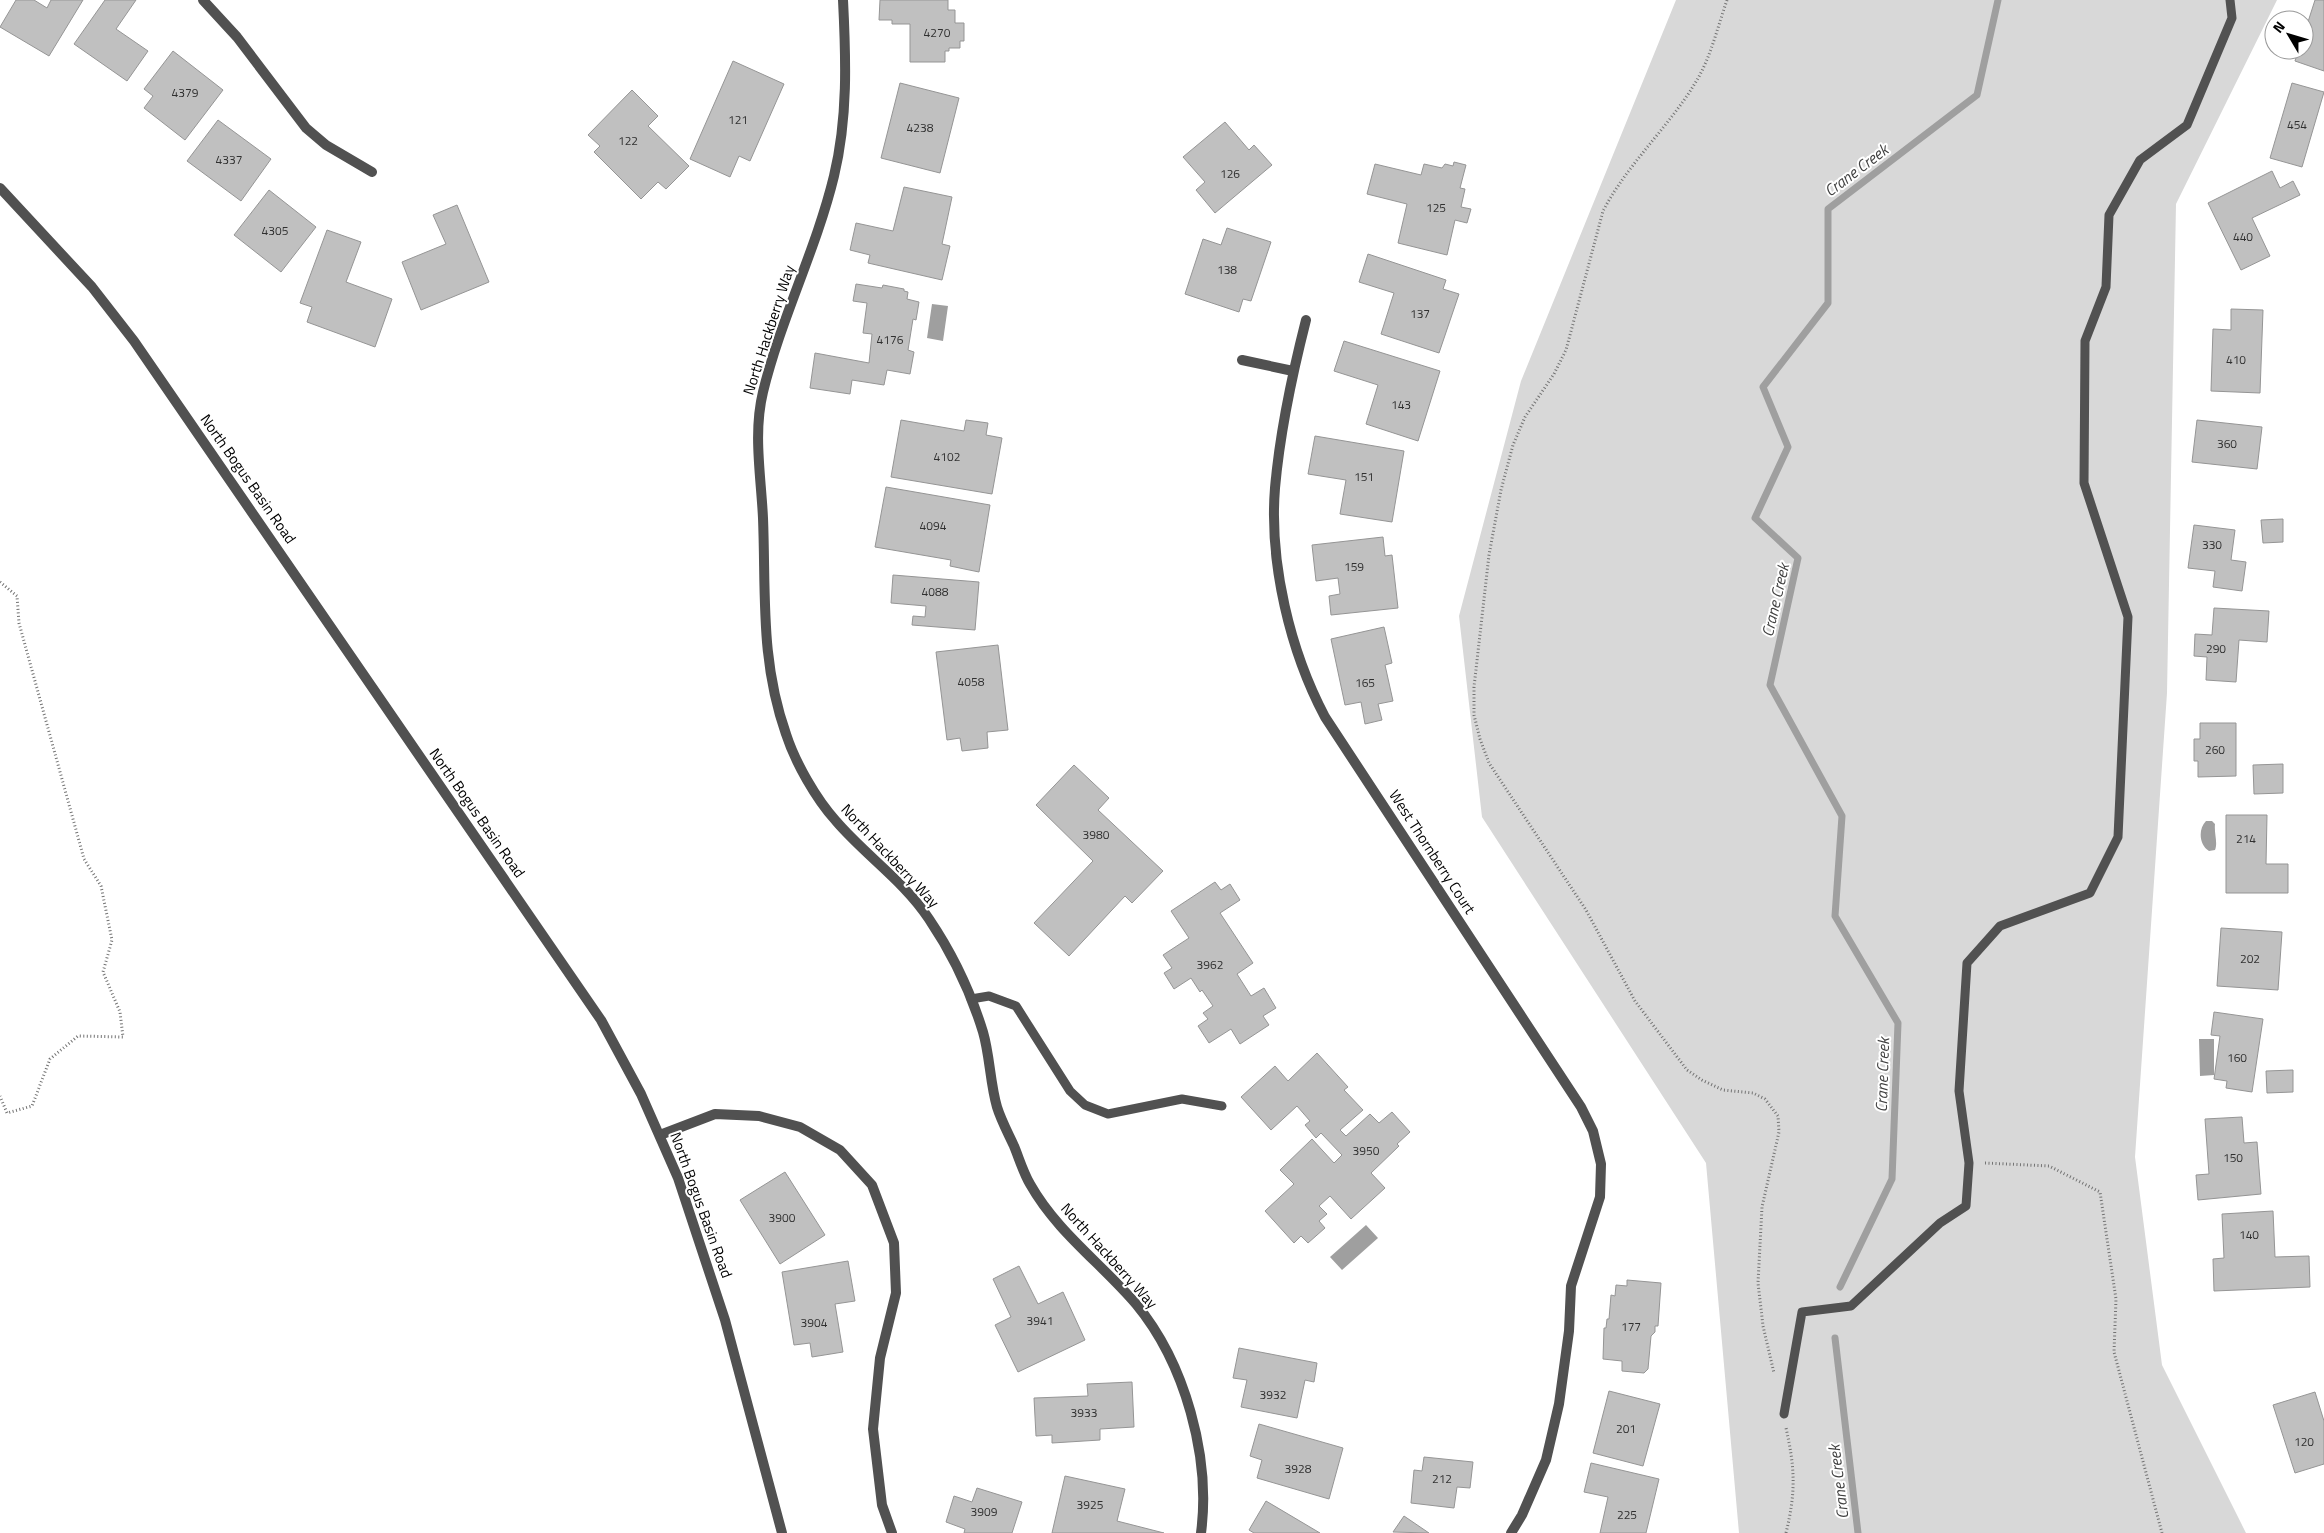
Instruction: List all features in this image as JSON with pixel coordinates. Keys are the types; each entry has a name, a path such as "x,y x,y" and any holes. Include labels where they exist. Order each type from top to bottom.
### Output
{"street":[{"path":"203,0 238,37 306,128 326,145 372,172"},
{"name":"North Hackberry Way","path":"843,0 846,62 844,112 834,176 761,396 757,459 765,559 764,626 770,682 787,738 813,790 835,821 879,863 926,915 949,953 971,999 984,1035 997,1107 1030,1184 1061,1228 1137,1305 1163,1346 1188,1400 1201,1468 1203,1518 1201,1533"},
{"name":"North Bogus Basin Road","path":"0,188 92,287 134,341 601,1020 660,1135 678,1178 726,1320 782,1533"},
{"name":"West Thornberry Court","path":"1306,320 1293,370 1281,437 1275,490 1276,537 1284,602 1301,665 1325,716 1581,1108 1593,1131 1601,1164 1600,1197 1571,1286 1569,1331 1559,1404 1546,1460 1522,1515 1511,1533"},
{"path":"1242,360 1293,370"},
{"path":"660,1135 715,1114 759,1116 800,1127 840,1150 872,1185 894,1243 896,1293 880,1358 873,1429 882,1505 892,1533"}],"lane":[{"path":"1784,1414 1802,1312 1851,1306 1940,1224 1966,1206 1969,1163 1959,1091 1967,964 2000,926 2090,893 2118,837 2128,617 2084,483 2085,341 2106,287 2109,215 2140,160 2187,125 2232,18 2230,0"},
{"path":"971,999 989,996 1016,1006 1070,1091 1085,1105 1108,1114 1182,1099 1222,1106"}],"path":[{"path":"1727,0 1698,78 1676,111 1612,193 1603,211 1566,350 1554,374 1525,417 1513,445 1501,490 1488,555 1474,687 1474,715 1480,739 1489,762 1586,910 1634,1001 1662,1038 1687,1070 1723,1090 1753,1093 1765,1099 1778,1116 1779,1132 1762,1207 1758,1283 1764,1326 1776,1378"},
{"path":"0,582 17,596 19,623 84,859 101,886 112,940 103,972 120,1012 123,1037 78,1036 50,1059 32,1106 7,1113 0,1096"},
{"path":"1969,1163 2049,1166 2100,1192 2116,1299 2114,1352 2162,1533"},
{"path":"1784,1414 1793,1459 1795,1486 1786,1533"}],"shaded area":[{"path":"1676,0 2277,0 2272,10 2264,10 2264,26 2176,204 2167,693 2135,1157 2162,1365 2246,1533 1739,1533 1706,1163 1482,817 1459,616 1521,381"},
{"path":"932,304 948,306 943,341 927,338"},
{"path":"2206,821 2212,821 2215,824 2215,850 2209,851 2203,845 2201,832"},
{"path":"2199,1039 2214,1039 2214,1075 2200,1076"},
{"path":"1366,1225 1378,1238 1342,1270 1330,1257"}],"building":[{"path":"16,0 34,0 47,8 51,0 83,0 49,56 0,27"},
{"path":"105,0 136,0 116,29 148,51 127,81 74,44"},
{"path":"880,0 948,0 948,10 955,10 955,23 964,23 964,41 960,41 960,48 949,48 949,51 945,51 945,62 910,62 910,24 892,24 892,20 879,20"},
{"path":"2315,0 2324,0 2324,71 2295,61 2314,60 2314,10 2312,10"},
{"path":"173,51 223,90 185,140 144,108 153,96 144,89"},
{"path":"733,61 784,84 750,161 739,156 730,177 690,159"},
{"path":"900,83 959,98 940,173 881,158"},
{"path":"2292,83 2324,92 2302,167 2270,158"},
{"path":"632,90 658,116 648,126 689,166 666,189 658,182 641,199 594,152 600,146 588,135"},
{"path":"218,120 271,159 241,201 187,161"},
{"path":"1225,122 1249,150 1254,145 1272,165 1215,213 1196,190 1205,182 1183,157"},
{"path":"1454,162 1466,165 1460,188 1465,189 1461,207 1471,209 1467,223 1455,220 1447,255 1398,243 1407,204 1367,194 1375,164 1421,175 1424,164 1442,168 1445,164 1453,166"},
{"path":"2272,171 2280,188 2293,181 2300,195 2252,218 2270,256 2241,270 2208,203"},
{"path":"904,187 952,197 942,244 950,246 942,280 868,263 870,255 850,250 856,223 893,231"},
{"path":"269,190 316,227 281,272 234,235"},
{"path":"457,205 489,282 421,310 402,262 446,244 433,215"},
{"path":"1227,228 1271,242 1251,301 1243,299 1239,312 1185,294 1203,239 1221,245"},
{"path":"327,230 361,242 346,282 392,299 375,347 307,322 312,307 300,303"},
{"path":"1368,254 1446,280 1443,289 1459,294 1439,353 1381,334 1394,293 1359,282"},
{"path":"856,284 882,288 883,285 904,289 904,291 908,292 907,299 919,302 916,320 913,319 908,350 914,352 910,374 887,370 884,385 852,380 850,394 810,388 815,353 869,363 872,334 863,333 867,303 853,301"},
{"path":"2231,309 2263,310 2260,393 2211,391 2213,329 2231,330"},
{"path":"1344,341 1440,371 1418,441 1366,424 1378,385 1334,371"},
{"path":"901,420 964,431 966,420 988,423 986,435 1002,438 992,494 891,477"},
{"path":"2197,420 2262,427 2257,469 2192,462"},
{"path":"1315,436 1404,451 1392,522 1340,514 1346,480 1308,474"},
{"path":"886,487 990,505 979,572 950,566 951,560 875,547"},
{"path":"2283,519 2283,542 2263,543 2261,520"},
{"path":"2194,525 2235,530 2231,560 2246,562 2242,591 2213,587 2215,571 2188,568"},
{"path":"1383,537 1385,556 1392,555 1398,608 1331,615 1329,596 1340,594 1338,578 1316,581 1312,545"},
{"path":"893,575 979,582 975,630 912,625 913,616 925,617 926,606 891,603"},
{"path":"2214,608 2269,611 2267,642 2239,640 2236,682 2206,680 2207,657 2194,656 2195,634 2212,635"},
{"path":"1384,627 1392,663 1385,665 1393,701 1378,704 1382,720 1365,724 1361,702 1345,705 1331,639"},
{"path":"998,645 1008,730 987,732 988,748 962,751 960,738 947,740 936,652"},
{"path":"2200,723 2236,723 2236,776 2198,777 2198,761 2194,761 2194,739 2200,739"},
{"path":"2283,764 2283,793 2254,794 2253,765"},
{"path":"1074,765 1109,798 1098,810 1163,871 1132,903 1125,896 1069,956 1034,923 1093,861 1036,805"},
{"path":"2226,815 2267,815 2266,864 2288,864 2288,893 2226,893"},
{"path":"1215,882 1221,890 1230,884 1240,900 1220,913 1253,963 1237,974 1251,996 1264,988 1276,1008 1263,1016 1269,1025 1240,1044 1231,1029 1209,1043 1198,1026 1208,1019 1203,1013 1213,1006 1202,990 1200,992 1191,978 1174,989 1164,973 1172,968 1163,955 1189,938 1171,911"},
{"path":"2221,928 2282,932 2278,990 2217,986"},
{"path":"2214,1012 2263,1019 2252,1092 2226,1088 2227,1081 2214,1079 2220,1036 2211,1035"},
{"path":"1317,1053 1348,1087 1344,1090 1363,1110 1340,1130 1346,1136 1370,1114 1379,1123 1392,1112 1410,1132 1397,1144 1399,1146 1371,1173 1385,1188 1351,1219 1330,1196 1319,1206 1327,1214 1319,1221 1325,1228 1308,1243 1301,1236 1294,1243 1265,1211 1294,1184 1280,1170 1312,1139 1334,1163 1342,1155 1321,1133 1316,1138 1305,1125 1310,1121 1297,1106 1271,1130 1241,1097 1275,1066 1288,1081"},
{"path":"2293,1070 2293,1092 2267,1093 2266,1071"},
{"path":"2242,1117 2244,1143 2257,1142 2261,1194 2198,1200 2196,1175 2209,1174 2205,1119"},
{"path":"785,1172 825,1235 780,1264 740,1200"},
{"path":"2273,1211 2275,1257 2309,1256 2310,1287 2214,1291 2213,1259 2224,1258 2222,1214"},
{"path":"848,1261 855,1301 835,1304 843,1352 812,1357 810,1343 794,1345 782,1272"},
{"path":"1019,1266 1038,1304 1063,1292 1085,1340 1018,1372 995,1325 1011,1317 993,1279"},
{"path":"1627,1280 1661,1283 1658,1326 1655,1326 1655,1332 1651,1336 1648,1369 1644,1373 1622,1371 1622,1361 1603,1359 1604,1328 1606,1328 1607,1319 1609,1319 1611,1295 1615,1296 1616,1285 1627,1286"},
{"path":"1239,1348 1317,1363 1314,1382 1305,1380 1297,1418 1241,1407 1247,1380 1233,1378"},
{"path":"1132,1382 1134,1427 1100,1429 1100,1440 1052,1443 1052,1435 1036,1436 1034,1398 1088,1396 1087,1384"},
{"path":"1609,1391 1660,1404 1643,1466 1593,1453"},
{"path":"2315,1392 2324,1421 2324,1464 2295,1473 2273,1405"},
{"path":"1259,1424 1343,1448 1329,1499 1257,1478 1262,1460 1250,1456"},
{"path":"1424,1457 1473,1462 1470,1488 1457,1487 1454,1508 1411,1503 1414,1470 1422,1471"},
{"path":"1591,1463 1659,1479 1646,1533 1600,1533 1608,1497 1584,1492"},
{"path":"1065,1476 1125,1489 1117,1521 1164,1533 1052,1533"},
{"path":"977,1488 1022,1502 1012,1533 964,1533 965,1529 946,1522 954,1496 972,1502"},
{"path":"1266,1501 1320,1533 1254,1533 1249,1530"},
{"path":"1404,1516 1429,1533 1393,1532"}],"waterway":[{"name":"Crane Creek","path":"1840,1287 1892,1179 1898,1023 1835,916 1842,816 1770,685 1798,558 1755,518 1788,447 1763,387 1828,303 1828,209 1977,95 1998,0"},
{"name":"Crane Creek","path":"1835,1338 1858,1533"}]}
